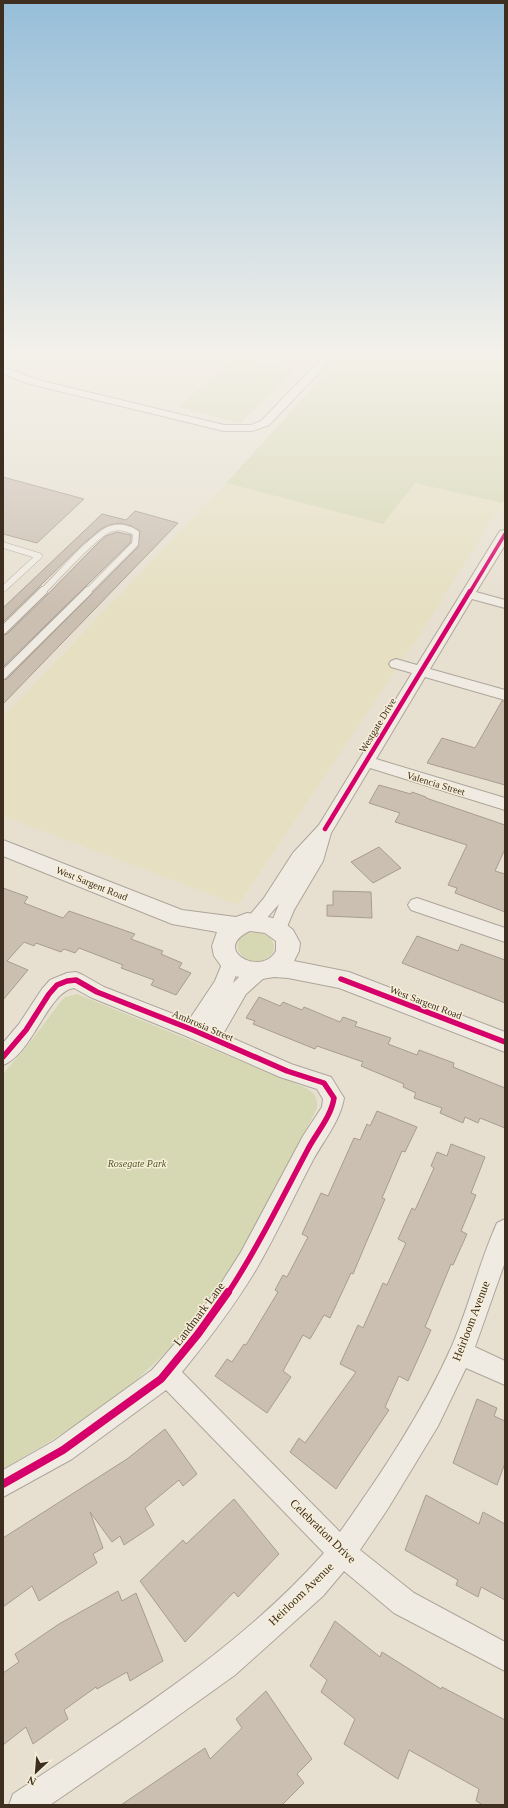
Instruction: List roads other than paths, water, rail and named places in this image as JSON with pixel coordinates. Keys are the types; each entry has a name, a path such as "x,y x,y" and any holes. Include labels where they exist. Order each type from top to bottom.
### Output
{"street":[{"name":"Westgate Drive","path":"244,924 270,903 299,857 324,829 505,534"},
{"path":"468,594 505,604"},
{"path":"396,664 505,695"},
{"name":"Valencia Street","path":"366,761 505,804"},
{"name":"Westgate Drive","path":"283,936 285,909 314,861 324,829"},
{"name":"West Sargent Road","path":"3,848 180,918 244,924"},
{"path":"417,905 505,935"},
{"name":"West Sargent Road","path":"180,918 227,955"},
{"path":"193,1030 223,984 227,955 224,939 229,932 244,924 262,922 283,936 288,950 285,957 280,963 266,970 239,989 210,1038"},
{"name":"West Sargent Road","path":"283,936 341,979"},
{"path":"227,955 248,971 266,970"},
{"name":"West Sargent Road","path":"266,970 288,969 341,979 505,1042"},
{"name":"Ambrosia Street","path":"3,1057 26,1030 49,994 57,985 67,981 76,980 97,992 193,1030 287,1071 317,1080 330,1090"},
{"name":"Landmark Lane","path":"3,1484 63,1450 109,1418 161,1379 166,1373 198,1334 228,1293 249,1260 332,1109 334,1098 330,1090"},
{"name":"Heirloom Avenue","path":"24,1805 130,1733 225,1665 313,1586 342,1553 378,1501 418,1437 461,1353 505,1230"},
{"path":"461,1353 505,1373"},
{"name":"Celebration Drive","path":"166,1373 342,1553 404,1603 505,1657"}],"lane":[{"path":"3,630 102,533 110,528 120,527 130,529 136,533 135,544 3,675"},
{"path":"3,546 39,556 3,589"}],"park label":[{"name":"Rosegate Park","path":"137,1163"}]}
